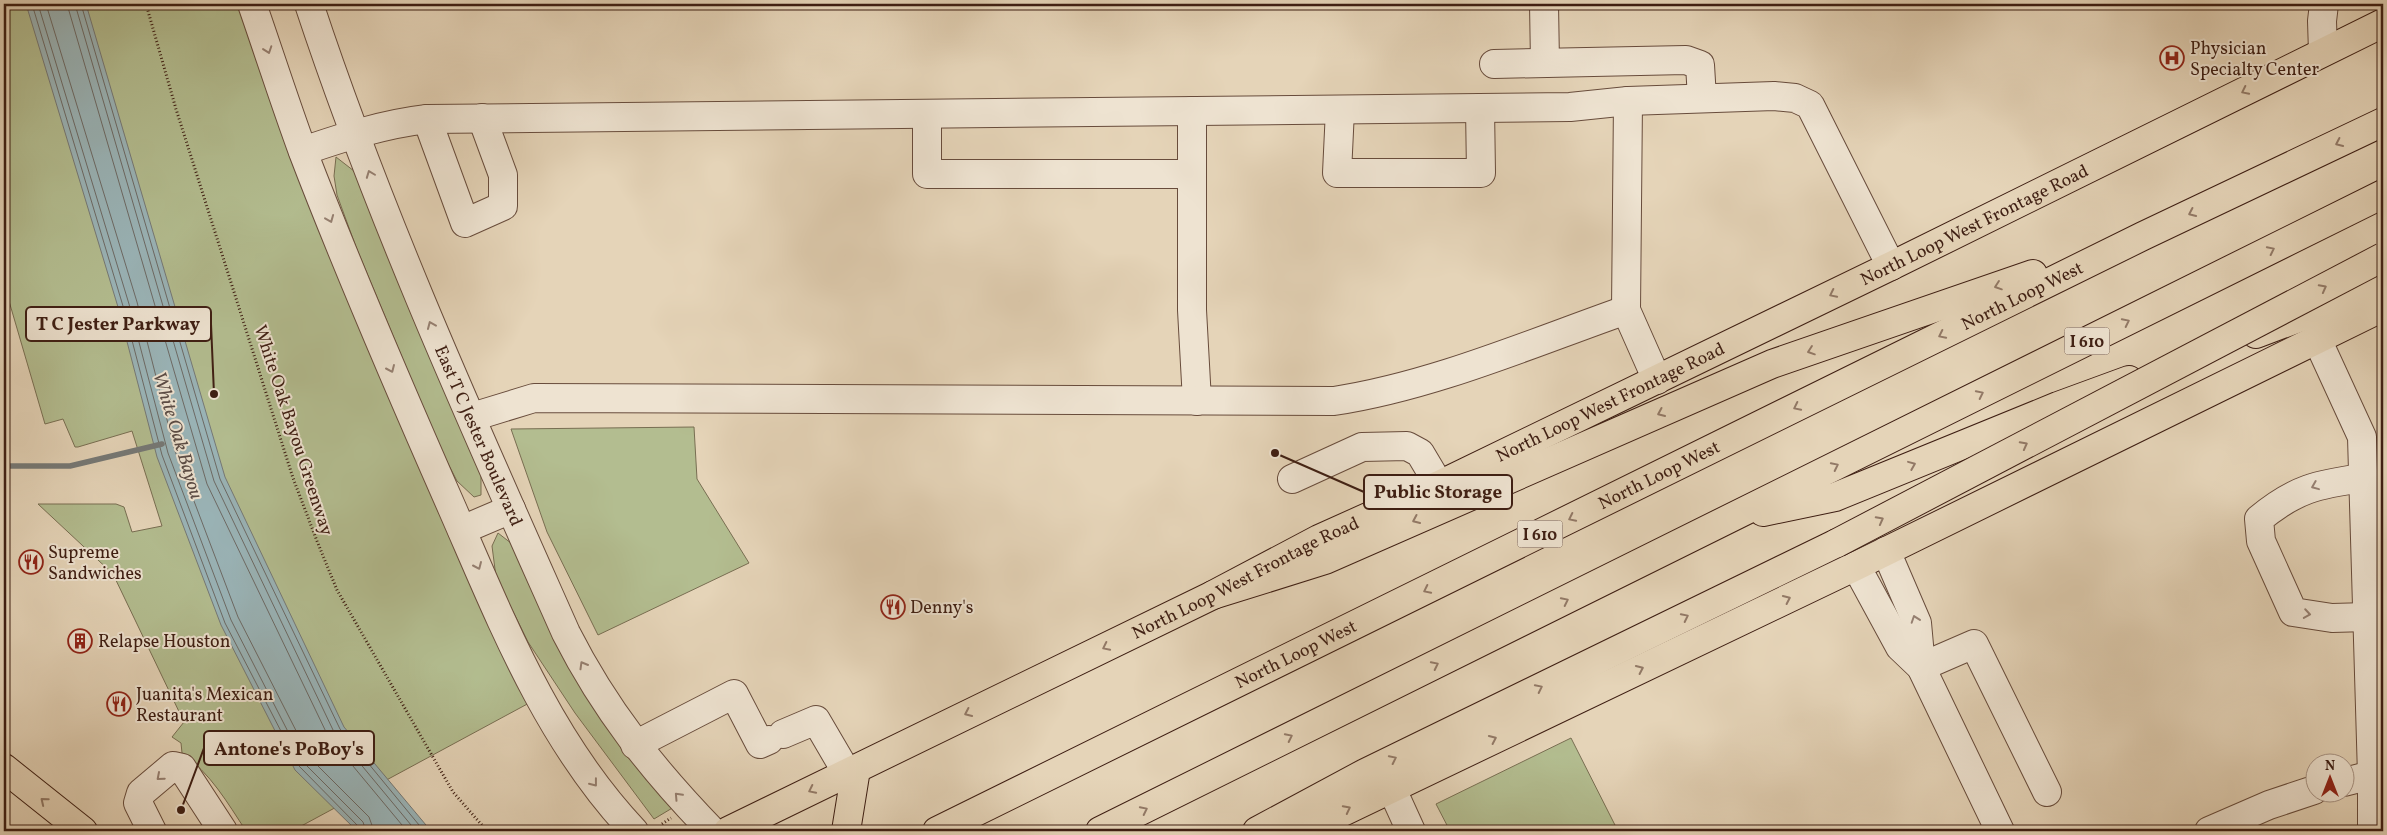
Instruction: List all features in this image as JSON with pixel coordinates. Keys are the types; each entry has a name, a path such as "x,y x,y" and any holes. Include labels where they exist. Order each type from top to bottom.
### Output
{"main road":[{"name":"North Loop West Frontage Road","path":"728,831 1213,595 1319,540 1439,485 1891,266 2383,23"},
{"name":"North Loop West","path":"937,831 2143,236 2383,122"},
{"name":"I 610","path":"1100,831 2383,194"},
{"path":"1213,595 1325,560 1772,364 2143,236"},
{"path":"1257,831 1364,773 1837,543 2383,257"},
{"path":"1730,519 1835,498 2058,406 2383,286"},
{"path":"1303,831 1391,787 1856,566 2383,307"},
{"path":"4,768 71,828"},
{"path":"846,831 851,771"}],"street":[{"path":"252,4 303,151 378,340 520,662 545,710 588,775 634,831"},
{"name":"East T C Jester Boulevard","path":"309,4 354,133 410,274 511,509 581,663 610,711 635,746 671,789 712,831"},
{"path":"1544,4 1545,63"},
{"path":"2323,52 2322,21 2324,4"},
{"path":"1494,64 1686,60 1700,65 1702,98"},
{"path":"303,151 354,133 395,123 427,119 1570,107 1702,98 1774,96 1795,98 1810,105 1891,266"},
{"path":"1628,102 1626,310 1657,380"},
{"path":"1340,110 1337,173 1481,173 1480,108"},
{"path":"1192,111 1192,310 1198,401"},
{"path":"927,114 927,174 1192,174"},
{"path":"427,119 465,223 503,206 503,175 482,118"},
{"path":"472,417 534,398 1334,402 1370,396 1420,382 1626,310"},
{"path":"2317,339 2362,437 2373,632 2372,831"},
{"path":"1292,480 1362,447 1407,446 1420,452 1439,485"},
{"path":"2363,478 2323,483 2281,500 2259,519 2261,541 2293,612 2332,618 2373,632"},
{"path":"462,530 511,509"},
{"path":"1886,551 1918,623 1921,667"},
{"path":"1856,566 1900,647 1921,667 2000,831"},
{"path":"1921,667 1974,644 2047,792"},
{"path":"635,746 734,694 760,744 816,720 851,771"},
{"path":"152,831 138,803 141,793 173,766 182,768 223,831"},
{"path":"2354,780 2372,775"},
{"path":"1391,787 1411,831"},
{"path":"2208,831 2269,805 2304,793"}],"path":[{"name":"White Oak Bayou Greenway","path":"146,4 182,128 293,478 337,590 453,792 487,831"}],"green space":[{"path":"4,4 243,4 531,702 292,831 246,831 210,779 182,753 181,743 172,737 184,722 113,574 38,504 116,504 124,507 132,532 162,526 132,431 75,447 63,419 45,424 4,284"},
{"path":"336,157 354,171 481,468 481,495 474,497 457,481 439,446 356,247 337,195 334,176"},
{"path":"694,427 697,479 749,563 598,635 547,532 511,429"},
{"path":"498,533 525,554 674,807 654,819 575,713 528,642 496,577 492,546"},
{"path":"1571,738 1618,831 1450,831 1436,804"}],"water":[{"name":"White Oak Bayou","path":"26,4 86,4 225,477 344,727 431,831 357,831 295,770 221,625 157,457 118,307"}],"waterway":[{"name":"White Oak Bayou","path":"4,466 70,466 162,444"}],"place":[{"name":"Physician Specialty Center","path":"2172,58"},
{"name":"T C Jester Parkway","path":"214,394"},
{"name":"Public Storage","path":"1275,453"},
{"name":"Supreme Sandwiches","path":"31,562"},
{"name":"Denny's","path":"893,607"},
{"name":"Relapse Houston","path":"80,641"},
{"name":"Juanita's Mexican Restaurant","path":"119,704"},
{"name":"Antone's PoBoy's","path":"181,810"}]}
